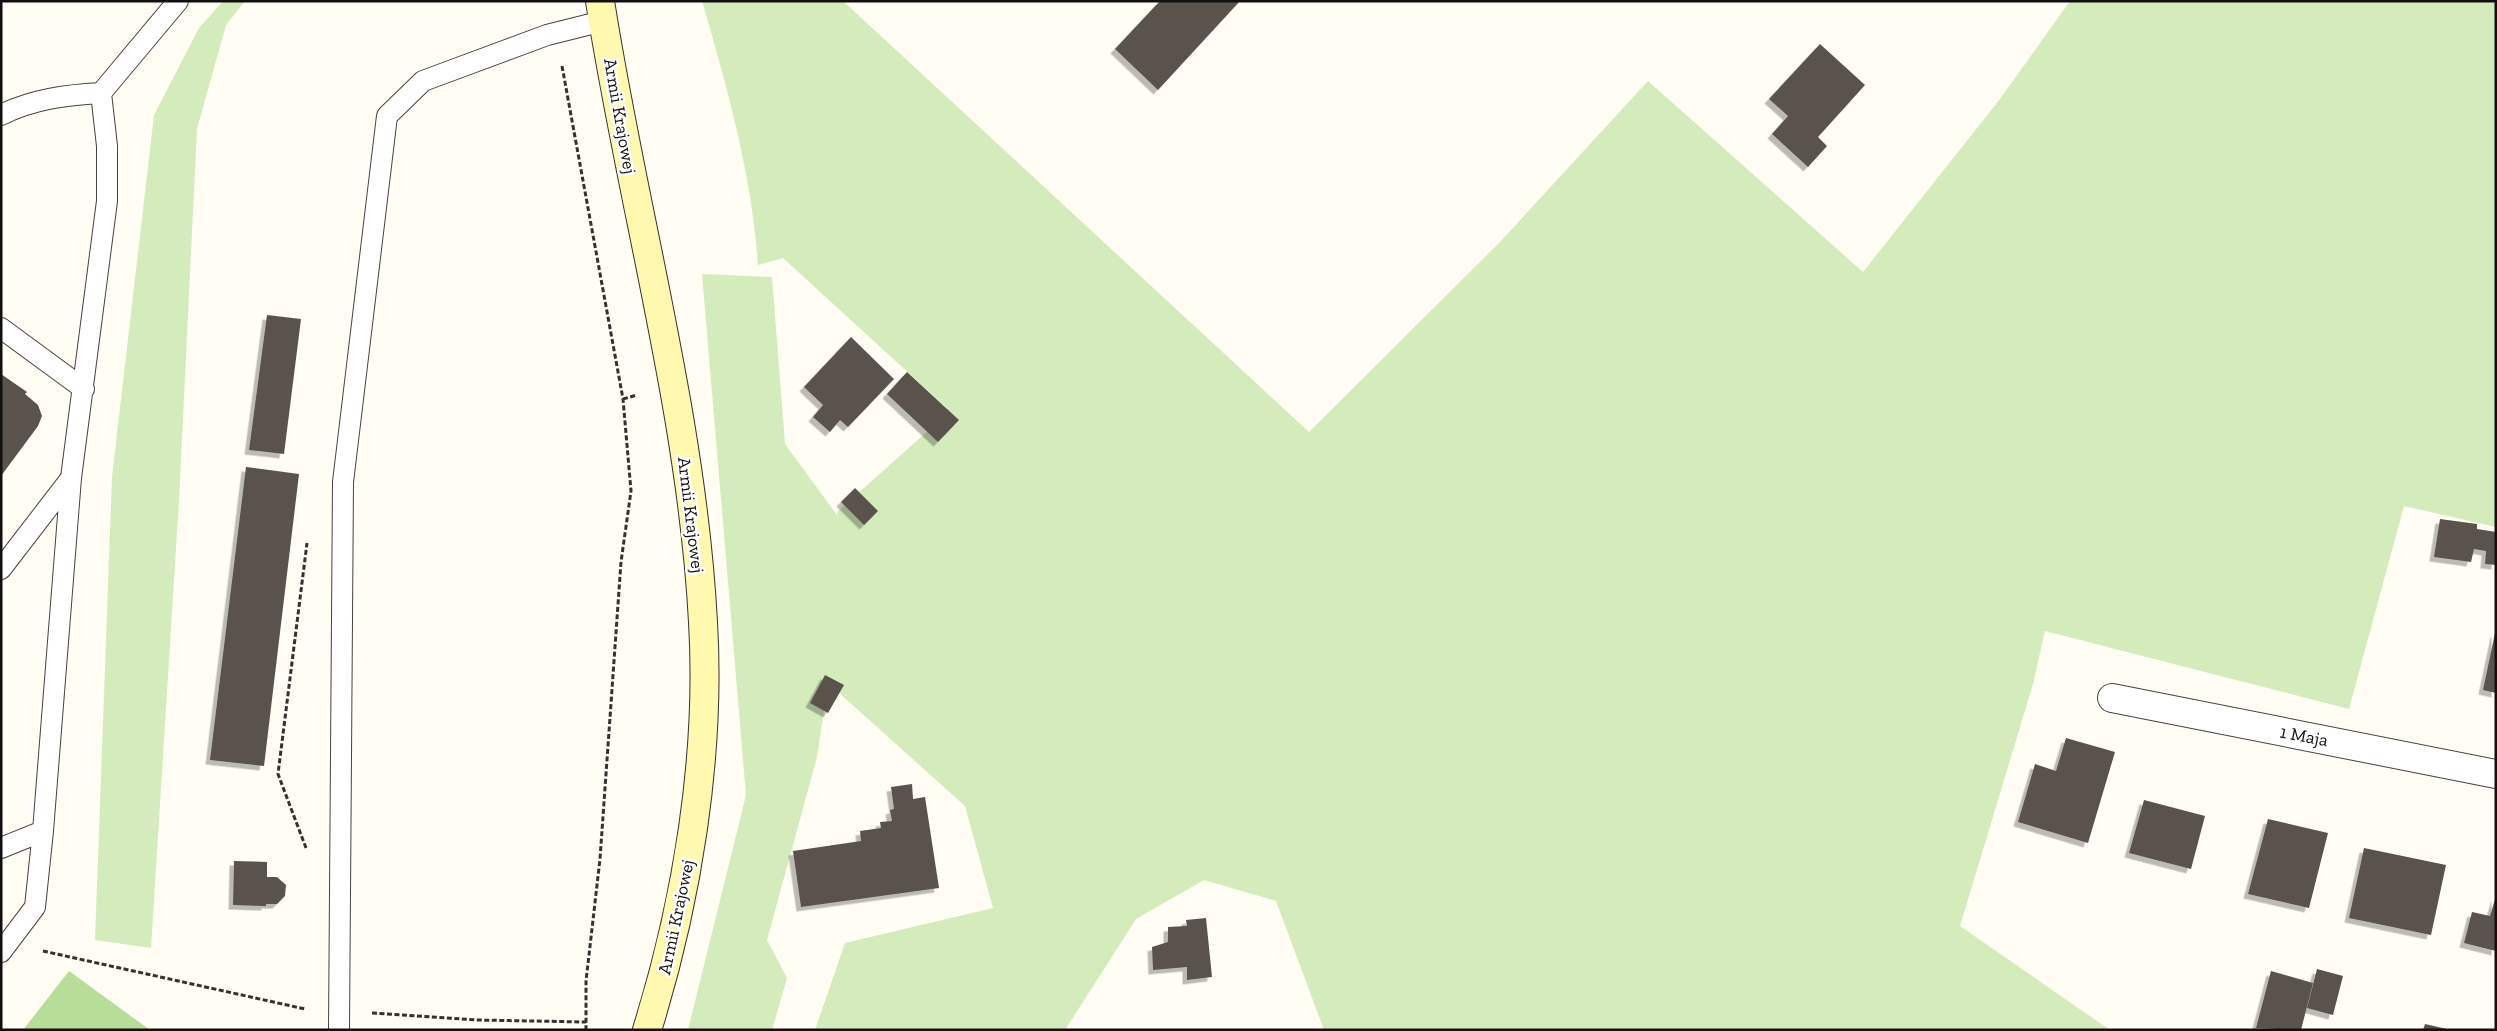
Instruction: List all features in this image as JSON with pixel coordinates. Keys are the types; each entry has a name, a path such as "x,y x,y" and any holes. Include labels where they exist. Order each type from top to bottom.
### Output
{"street":[{"name":"Armii Krajowej","path":"602,11 614,89 672,384 696,528 703,623 704,708 689,860 662,983 646,1030"},
{"name":"1 Maja","path":"2112,698 2496,774"}],"lane":[{"path":"4,948 34,907 43,831 71,478 107,201 107,146 101,93 178,1"},
{"path":"339,1020 343,482 387,116 423,81 547,35 557,34 602,11"},
{"path":"1,115 17,107 62,95 101,93"},
{"path":"1,328 84,388"},
{"path":"1,569 71,478"},
{"path":"1,848 43,831"}],"path":[{"path":"557,34 623,399 630,491 621,562 600,859 586,981 586,1030"},
{"path":"308,534 278,774 308,853"},
{"path":"4,948 61,954 306,1009 339,1020 586,1022"},
{"path":"306,1009 307,1000"}],"green space":[{"path":"223,1 245,1 226,25 197,129 179,500 151,948 95,940 112,477 154,115 199,28"},
{"path":"702,1 843,1 1309,432 1499,243 1648,81 1863,272 2000,99 2070,1 2496,1 2496,527 2404,506 2349,709 2045,631 2033,684 1960,926 2110,1030 1324,1030 1276,901 1204,880 1136,919 1065,1030 815,1030 845,943 993,908 965,806 828,683 817,757 767,940 787,978 772,1030 688,1030 746,795 702,274 772,277 785,444 837,515 838,511 930,429 948,409 783,258 758,265 750,198 737,132"},
{"path":"69,971 150,1030 23,1030"}],"building":[{"path":"1160,1 1240,1 1158,90 1115,49"},
{"path":"1820,44 1865,85 1818,137 1827,146 1808,167 1772,134 1788,116 1769,99"},
{"path":"267,315 301,319 284,454 249,450"},
{"path":"851,337 894,379 848,427 840,420 830,432 813,417 823,405 804,387"},
{"path":"907,372 959,420 938,442 887,394"},
{"path":"1,374 27,392 25,394 38,405 42,416 38,426 1,476"},
{"path":"246,467 299,474 264,766 210,760"},
{"path":"855,488 878,511 864,525 841,502"},
{"path":"2440,519 2477,524 2477,529 2496,532 2496,565 2485,564 2486,551 2474,549 2471,562 2434,557"},
{"path":"2496,633 2496,693 2483,690"},
{"path":"825,675 844,685 828,713 810,703"},
{"path":"2066,738 2115,752 2088,843 2018,822 2035,764 2056,771"},
{"path":"912,784 913,799 925,797 939,888 801,907 793,851 861,841 860,831 881,828 880,822 892,821 890,810 894,809 891,787"},
{"path":"2144,800 2205,816 2191,869 2129,853"},
{"path":"2268,819 2328,833 2309,908 2248,894"},
{"path":"2364,848 2446,865 2431,935 2349,918"},
{"path":"234,861 267,862 267,877 277,877 286,885 285,896 277,904 266,904 266,906 233,905"},
{"path":"2496,896 2496,951 2464,943 2472,912 2490,916"},
{"path":"1206,918 1212,977 1187,980 1187,967 1153,970 1152,947 1168,942 1168,927 1187,926 1186,920"},
{"path":"2317,969 2343,976 2333,1015 2307,1008"},
{"path":"2271,971 2313,983 2301,1030 2256,1028"},
{"path":"2425,1024 2447,1029 2447,1030 2423,1030"}]}
